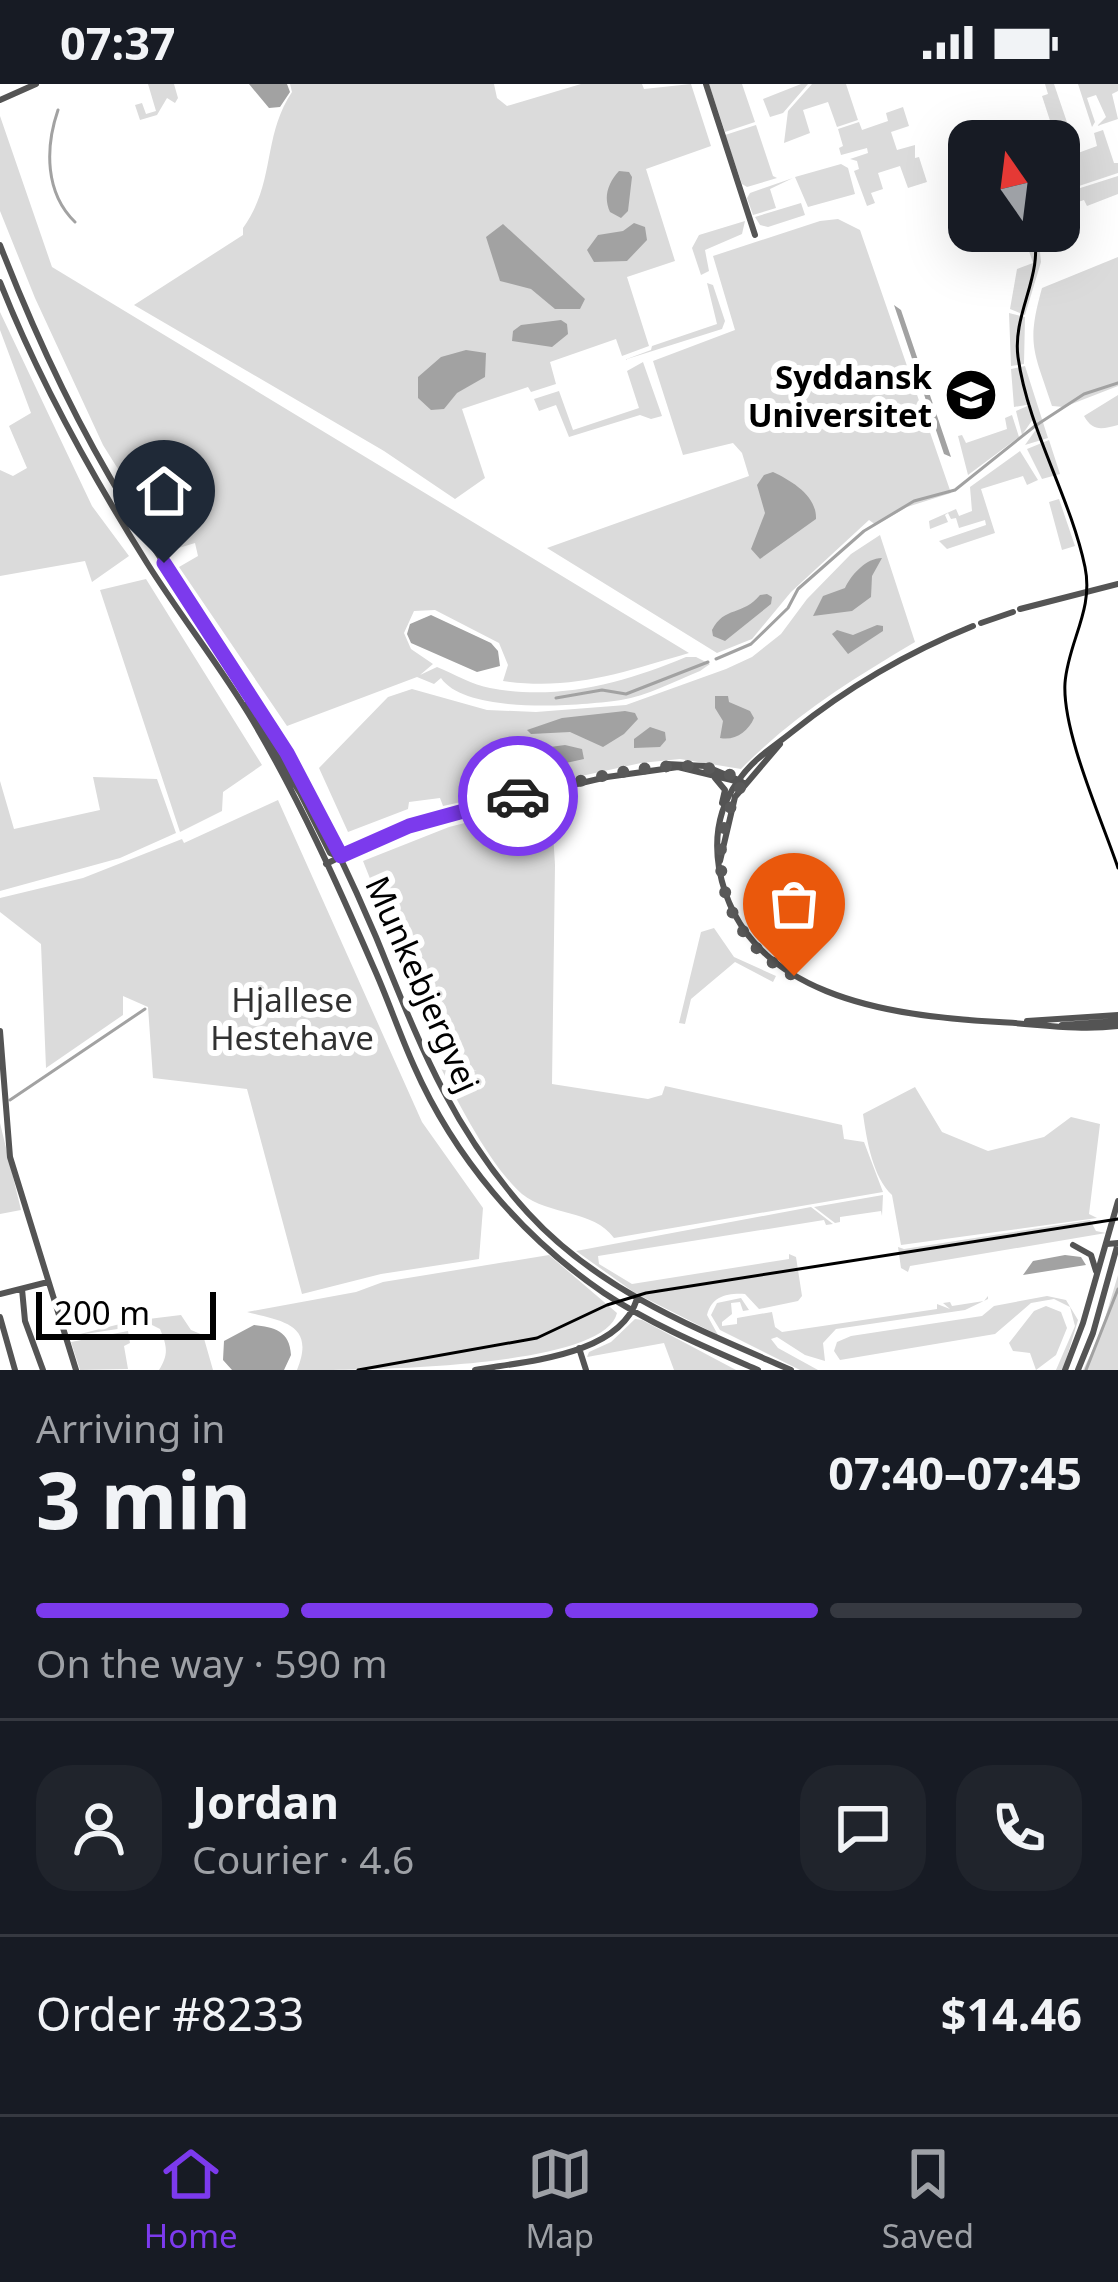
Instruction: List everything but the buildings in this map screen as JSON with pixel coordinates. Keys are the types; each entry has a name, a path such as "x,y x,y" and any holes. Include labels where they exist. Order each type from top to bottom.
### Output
{"street":[{"path":"0,100 36,84"},
{"path":"706,84 755,235"},
{"name":"Munkebjergvej","path":"0,245 45,354 98,455 275,734 341,856 425,1061 474,1145 532,1218 582,1261 637,1299 791,1370"},
{"name":"Munkebjergvej","path":"0,283 50,395 107,498 238,698 286,781 415,1069 462,1153 539,1240 630,1309 758,1370"},
{"path":"720,820 759,755 866,678 977,624 1118,584"},
{"path":"238,698 250,708 330,853 341,856"},
{"path":"659,769 697,773 721,782 725,793 716,843 723,888 749,941 783,970 886,1008 1046,1027 1118,1020"},
{"path":"326,864 444,814 659,769 697,769 739,782"},
{"path":"719,865 739,782"},
{"path":"1012,1022 1118,1020"},
{"path":"0,1031 10,1157 76,1370"},
{"path":"1065,1370 1097,1280 1118,1201"},
{"path":"1078,1370 1117,1249 1107,1244"},
{"path":"1073,1245 1091,1255 1097,1280"},
{"path":"0,1294 48,1282"},
{"path":"22,1289 26,1321 43,1370"},
{"path":"475,1370 599,1343 617,1330 637,1299"},
{"path":"0,1317 16,1370"},
{"path":"579,1348 586,1370"}],"green space":[{"path":"148,84 174,84 178,98 175,103 167,98 157,115 140,120 135,105 142,103 146,114 156,111"},
{"path":"290,84 494,84 497,98 507,106 581,84 642,84 644,89 691,84 711,146 646,169 675,261 627,277 649,346 622,356 616,339 550,362 556,384 531,392 528,387 462,409 485,478 455,499 384,451 134,305 243,235 260,194 276,126 292,92"},
{"path":"709,84 742,84 755,122 725,132"},
{"path":"808,84 783,113 770,117 763,99"},
{"path":"812,84 846,84 858,120 837,127 828,102 803,110 810,133 784,143 788,111"},
{"path":"1045,84 1054,84 1066,120 1050,120 1042,96 1048,94"},
{"path":"1078,84 1118,84 1118,91 1112,94 1118,119 1097,126 1106,117 1096,95 1087,98 1095,122 1092,127"},
{"path":"903,107 909,126 891,132 897,150 915,145 915,158 919,157 927,182 908,188 900,166 878,173 883,189 871,193 875,203 867,206 854,171 859,169 857,161 850,159 868,153 867,148 841,155 838,129 859,122 862,130 888,121 886,113"},
{"path":"0,116 52,267 689,653 575,682 503,681 508,665 499,643 435,610 414,611 404,633 411,649 433,664 420,675 437,667 484,687 541,692 615,682 686,657 710,664 641,695 579,704 498,703 454,690 441,678 434,684 417,677 287,726 179,567 198,556 195,543 169,551 103,445 0,211"},
{"path":"756,125 777,178 747,187 725,135"},
{"path":"1103,130 1118,173 1080,186 1080,152 1097,146 1094,133"},
{"path":"841,164 848,168 855,194 808,207 795,177"},
{"path":"1118,176 1118,194 1087,206 1080,201 1080,188"},
{"path":"793,178 770,189 776,208 753,215 747,198 750,193"},
{"path":"801,203 805,215 768,227 755,217"},
{"path":"838,219 860,230 951,493 907,507 876,525 869,520 791,592 752,639 717,653 547,548 749,476 742,453 733,443 683,455 653,361 735,330 713,256"},
{"path":"745,221 742,234 705,250 709,271 701,275 692,248 699,235"},
{"path":"1029,252 1040,252 1025,315 1010,309 1017,269 1033,263"},
{"path":"1118,257 1118,386 1064,407 1052,406 1034,348 1042,288"},
{"path":"707,283 713,285 725,321 722,329 624,360 717,324"},
{"path":"0,312 92,506 129,556 92,582 85,561 0,576 0,470 13,476 27,468 9,426 31,413 0,330"},
{"path":"1009,313 1025,317 1024,364 1011,366"},
{"path":"643,362 662,416 640,415 569,437 556,405 539,411 534,399 559,391 573,430 639,408 627,371"},
{"path":"1025,366 1048,438 1025,445 1037,428 1033,419 1022,435 1016,411 1032,404 1014,407 1011,369"},
{"path":"1118,395 1118,425 1098,428 1087,421 1084,416"},
{"path":"1012,415 1019,437 968,475 958,436 966,443 1007,429 1005,418"},
{"path":"1049,440 1060,474 1042,479 1027,449"},
{"path":"1020,451 1038,480 1027,485 1023,476 981,489 995,533 947,549 939,541 986,525 985,520 959,528 948,513 948,522 930,529 929,521 956,509 959,516 972,511 970,487"},
{"path":"1059,499 1075,546 1062,550 1049,502"},
{"path":"880,535 915,642 824,700 741,769 680,759 641,763 443,806 440,798 409,802 408,809 348,832 319,768 388,697 412,689 487,710 536,712 626,705 752,657 781,634 851,554"},
{"path":"146,579 262,765 223,792 222,811 180,832 100,590"},
{"path":"93,777 157,779 176,833 120,858 0,891 0,781 14,829 100,810"},
{"name":"Hjallese Hestehave","path":"278,800 422,1122 483,1208 479,1259 381,1274 302,1294 247,1089 153,1078 148,1007 123,996 123,1015 46,1068 41,944 0,912 0,898 83,878 182,839 184,843"},
{"path":"551,801 555,865 552,1084 648,1099 662,1095 665,1086 842,1125 844,1139 864,1142 883,1192 614,1238 595,1222 533,1201 510,1182 476,1134 440,1066 477,1071 444,1064 363,861 449,827"},
{"path":"714,928 734,957 776,976 773,982 735,962 691,999 685,1024 679,1023 701,932"},
{"path":"915,1087 942,1132 988,1151 1044,1137 1071,1117 1100,1124 1089,1214 1097,1218 901,1245 892,1195 876,1169 863,1114"},
{"path":"0,1123 21,1210 0,1214"},
{"path":"883,1195 882,1216 881,1211 840,1217 835,1223 814,1207"},
{"path":"811,1207 833,1224 826,1225 824,1220 598,1256 599,1264 632,1284 789,1259 789,1254 796,1257 802,1296 798,1301 759,1309 745,1294 721,1297 707,1315 718,1335 635,1293 576,1251"},
{"path":"1090,1220 1096,1231 1106,1233 910,1266 908,1272 901,1268 898,1247"},
{"path":"549,1255 617,1313 602,1332 525,1356 419,1367 297,1370 302,1355 299,1334 283,1322 247,1312 356,1292 383,1282"},
{"path":"1118,1275 1118,1370 1083,1370 1100,1335"},
{"path":"1047,1296 1066,1300 1078,1320 1063,1370 1056,1370 1075,1326 1070,1307 1054,1299 1031,1303 995,1334 840,1360 834,1351 837,1342 851,1336 982,1316 994,1306"},
{"path":"741,1298 749,1310 743,1311 740,1302 731,1303 732,1314 722,1326 737,1324 737,1318 772,1312 775,1327 782,1332 937,1309 937,1304 950,1309 943,1303 984,1301 965,1310 836,1329 823,1343 825,1361 777,1337 771,1339 778,1348 818,1370 800,1370 720,1330 711,1315 717,1303"},
{"path":"1046,1306 1061,1312 1067,1328 1056,1355 1036,1370 1030,1353 1013,1351 1009,1343 1034,1311"},
{"path":"181,1315 191,1330 203,1335 213,1370 159,1370 165,1345 160,1329 150,1324 72,1336 132,1321"},
{"path":"635,1319 736,1370 674,1370 664,1343 587,1357"},
{"path":"128,1331 130,1343 124,1346 128,1369 80,1370 71,1342"}],"shaded area":[{"path":"249,84 287,84 290,92 280,107 269,108"},
{"path":"619,171 632,177 628,211 621,218 610,212 607,201 609,185"},
{"path":"634,223 645,227 647,240 627,261 594,262 587,250 598,235 623,231"},
{"path":"503,224 585,299 580,309 555,309 531,289 500,281 486,237"},
{"path":"894,305 901,310 951,457 944,454"},
{"path":"561,320 568,334 552,347 512,341 513,331 521,325"},
{"path":"466,350 486,353 485,377 457,393 444,409 431,410 418,398 418,377 441,357"},
{"path":"773,472 808,496 816,519 760,559 751,549 765,513 757,485"},
{"path":"882,558 872,576 871,597 852,611 813,616 823,596 845,588 860,568"},
{"path":"767,594 771,604 725,641 713,636 722,617"},
{"path":"431,615 491,643 498,651 500,666 477,672 411,643 410,624"},
{"path":"877,625 883,631 848,654 832,634 837,630 853,635"},
{"path":"715,696 728,696 729,702 750,711 754,718 745,731 720,738 723,721 715,708"},
{"path":"625,711 638,719 603,747 570,732 531,734 527,730 562,718"},
{"path":"650,727 665,732 666,740 660,747 634,748 634,739"},
{"path":"550,747 582,749 584,759 566,763 547,759"},
{"path":"1081,1257 1086,1265 1023,1275 1033,1261"},
{"path":"254,1325 274,1329 288,1340 291,1355 284,1370 232,1370 223,1360 224,1341"}],"waterway":[{"path":"58,110 50,169 58,198 75,222"},
{"path":"716,659 751,644 788,608 798,589 864,531 914,501 955,490 1035,426 1084,394 1118,383"},
{"path":"556,698 602,690 626,694 708,662"},
{"path":"10,1100 145,1009"},
{"path":"1086,1370 1118,1289"}],"tram line":[{"path":"1036,252 1017,341 1018,357 1031,410 1085,567 1086,598 1067,668 1066,703 1076,750 1118,868"},
{"path":"358,1370 537,1338 607,1305 646,1293 1118,1219"}],"way so far":[{"path":"518,796 676,763 705,766 739,779 743,783 729,815 719,865 723,888 729,909 749,941 794,976"}],"place":[{"name":"Syddansk Universitet","path":"971,395"}],"route":[{"path":"164,563 253,696 341,856 444,814 518,796"}]}
